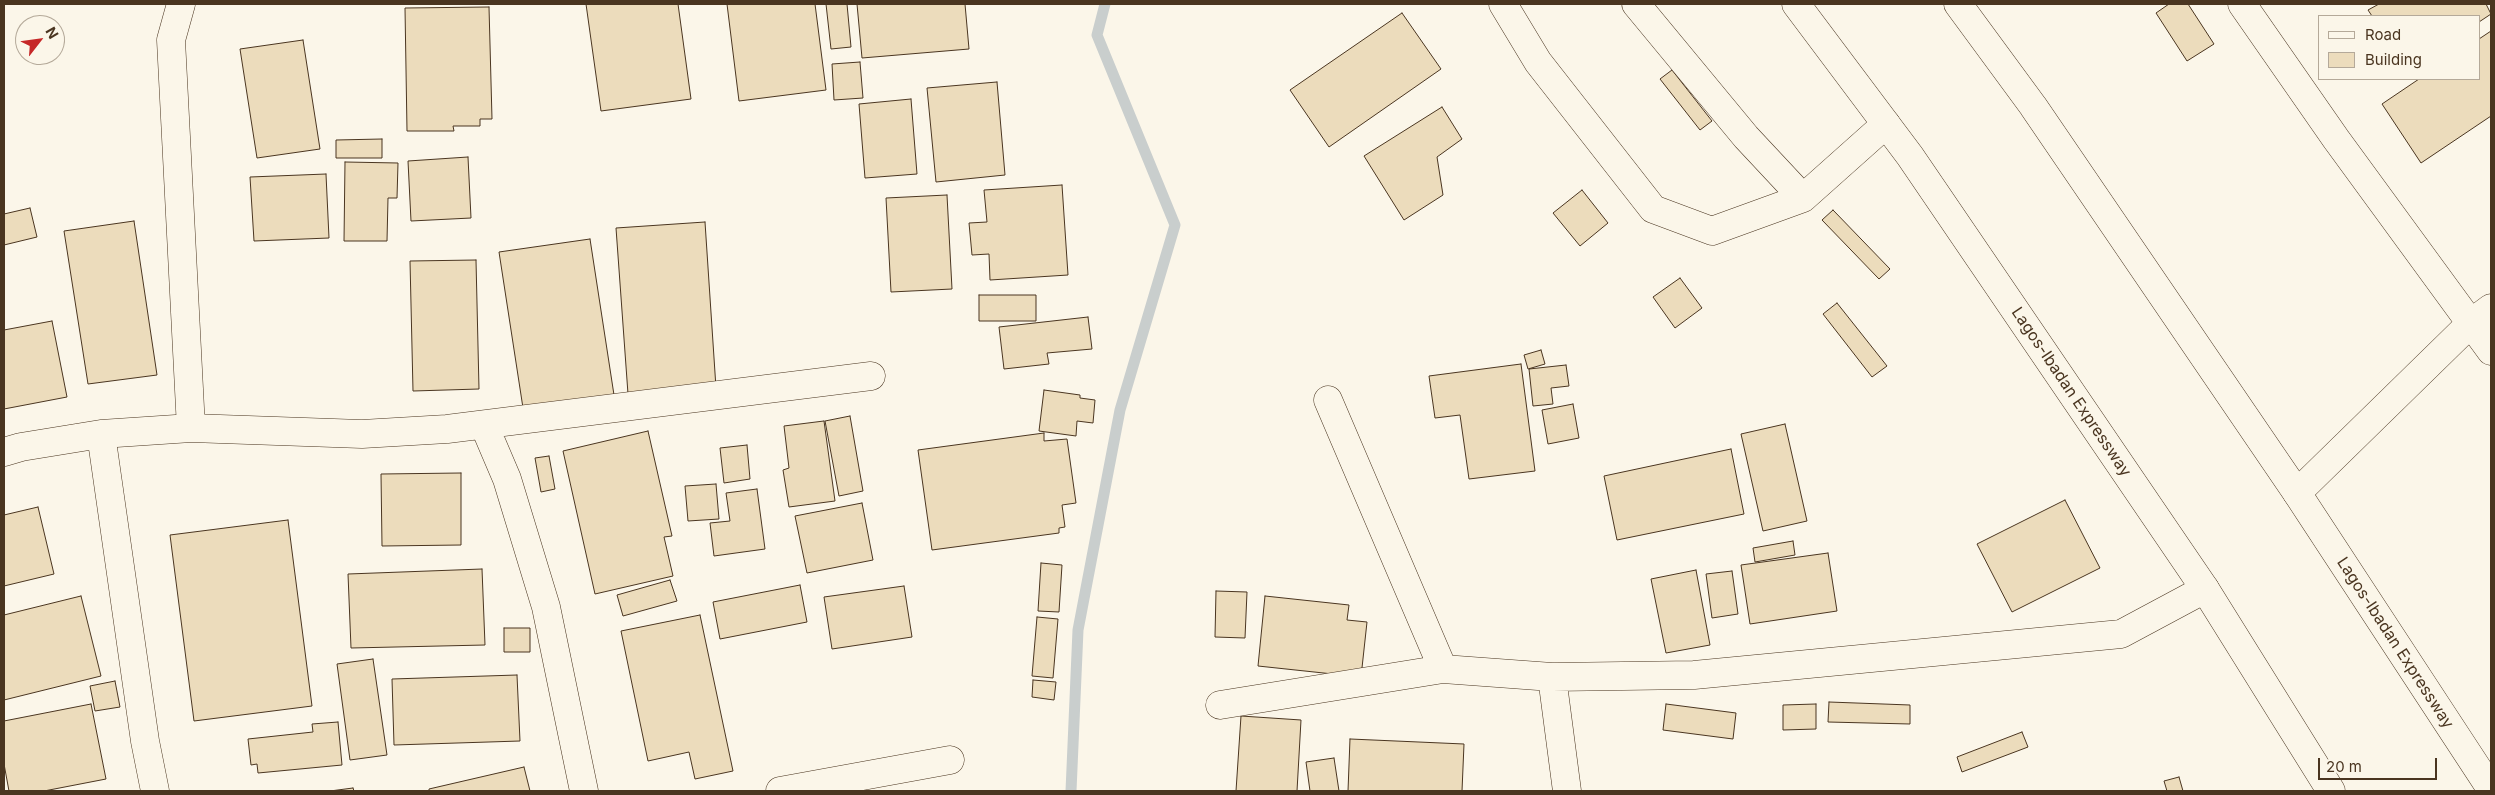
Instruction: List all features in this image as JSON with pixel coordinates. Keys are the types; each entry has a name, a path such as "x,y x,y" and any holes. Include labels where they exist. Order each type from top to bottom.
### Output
{"main road":[{"path":"181,4 171,40 191,428"},
{"path":"1503,4 1538,62 1653,209 1712,231 1804,198 1886,124"},
{"path":"1636,4 1746,137 1804,198"},
{"name":"Lagos-Ibadan Expressway","path":"1796,4 1886,124 2205,589 2331,791"},
{"name":"Lagos-Ibadan Expressway","path":"1958,4 2033,106 2297,493 2491,789"},
{"path":"2242,4 2336,139 2481,315 2491,351"},
{"path":"2297,493 2481,315"},
{"path":"4,452 21,447 101,434 191,428 362,434 484,425 871,376"},
{"path":"1328,400 1443,669"},
{"path":"484,425 507,479 546,607 584,791"},
{"path":"101,434 145,741 155,791"},
{"path":"1220,705 1443,669 1552,677 1694,675 2121,634 2205,589"},
{"path":"1552,677 1567,791"},
{"path":"780,791 950,760"}],"building":[{"path":"586,4 678,4 691,99 601,111"},
{"path":"727,4 815,4 826,90 739,101"},
{"path":"826,4 847,4 851,47 831,49"},
{"path":"857,4 965,4 969,49 862,58"},
{"path":"2169,4 2188,4 2214,44 2187,61 2156,13"},
{"path":"2379,4 2486,4 2491,14 2480,21 2480,15 2371,15 2368,10"},
{"path":"489,7 492,119 480,119 480,126 453,126 454,131 407,131 405,8"},
{"path":"1402,13 1441,69 1329,147 1290,90"},
{"path":"2491,31 2491,116 2421,163 2382,104 2418,80 2480,80 2480,38"},
{"path":"303,40 320,149 257,158 240,49"},
{"path":"860,62 863,98 834,100 832,64"},
{"path":"1672,70 1712,121 1700,130 1660,79"},
{"path":"997,82 1005,175 936,182 927,88"},
{"path":"911,99 917,174 865,178 859,104"},
{"path":"1442,107 1462,139 1437,157 1443,195 1404,220 1364,156"},
{"path":"382,139 382,158 336,158 336,140"},
{"path":"468,157 471,218 411,221 408,161"},
{"path":"345,162 398,163 397,198 388,198 387,241 344,241"},
{"path":"326,174 329,238 254,241 250,177"},
{"path":"1062,185 1068,275 990,280 989,254 972,255 969,223 987,222 984,190"},
{"path":"1582,190 1608,223 1580,246 1553,213"},
{"path":"947,195 952,289 891,292 886,198"},
{"path":"30,208 37,237 4,245 4,214"},
{"path":"1833,210 1890,269 1879,279 1822,220"},
{"path":"134,221 157,375 88,384 64,231"},
{"path":"705,222 716,388 628,394 616,228"},
{"path":"590,239 614,395 523,408 499,252"},
{"path":"476,260 479,389 413,391 410,261"},
{"path":"1680,278 1702,308 1675,328 1653,297"},
{"path":"979,295 1036,295 1036,321 979,321"},
{"path":"1837,303 1887,366 1872,377 1823,314"},
{"path":"1088,317 1092,349 1047,353 1049,364 1004,369 999,327"},
{"path":"52,321 67,397 4,409 4,330"},
{"path":"1541,350 1545,364 1528,369 1524,355"},
{"path":"1521,364 1535,471 1469,479 1460,415 1435,418 1429,376"},
{"path":"1566,365 1569,386 1551,388 1553,404 1533,406 1529,369"},
{"path":"1044,390 1080,395 1080,398 1095,400 1093,423 1077,421 1076,436 1039,431"},
{"path":"1573,404 1579,438 1548,444 1542,410"},
{"path":"850,416 863,491 839,496 825,421"},
{"path":"824,421 835,501 789,507 783,470 789,468 784,426"},
{"path":"1785,424 1807,521 1763,531 1741,434"},
{"path":"648,431 672,536 664,537 673,576 595,594 563,451"},
{"path":"1044,433 1044,441 1067,439 1076,503 1062,505 1065,527 1059,528 1059,533 932,550 918,450"},
{"path":"747,445 750,479 724,483 720,448"},
{"path":"1731,449 1744,514 1617,540 1604,476"},
{"path":"549,456 555,489 541,492 535,458"},
{"path":"461,473 461,545 382,546 381,474"},
{"path":"716,484 719,519 688,521 685,486"},
{"path":"757,489 765,549 714,556 710,523 730,521 726,493"},
{"path":"2065,500 2100,568 2012,612 1977,544"},
{"path":"862,503 873,560 807,573 795,516"},
{"path":"38,507 54,574 4,586 4,515"},
{"path":"288,520 312,706 194,721 170,535"},
{"path":"1793,541 1795,555 1755,562 1753,548"},
{"path":"1828,553 1837,611 1750,624 1741,565"},
{"path":"1041,563 1062,565 1059,612 1038,611"},
{"path":"482,569 485,645 351,648 348,574"},
{"path":"1696,570 1710,645 1666,653 1651,579"},
{"path":"1732,571 1738,614 1712,618 1706,574"},
{"path":"670,580 677,601 623,616 617,595"},
{"path":"800,585 807,622 720,639 713,602"},
{"path":"904,586 912,637 832,649 824,597"},
{"path":"1216,591 1247,592 1245,638 1215,637"},
{"path":"81,596 101,676 4,700 4,615"},
{"path":"1265,596 1349,605 1347,620 1367,622 1361,677 1258,666"},
{"path":"700,615 733,771 695,779 689,752 648,761 621,631"},
{"path":"1037,617 1058,619 1053,678 1032,676"},
{"path":"504,628 530,628 530,652 504,652"},
{"path":"373,659 387,755 350,760 337,664"},
{"path":"517,675 520,741 394,745 392,679"},
{"path":"1033,680 1056,682 1054,700 1032,697"},
{"path":"115,681 120,707 95,711 90,686"},
{"path":"1829,702 1910,705 1910,724 1828,722"},
{"path":"91,704 106,779 44,791 9,791 4,764 4,721"},
{"path":"1666,704 1736,713 1733,739 1663,730"},
{"path":"1816,704 1816,729 1783,730 1783,705"},
{"path":"1241,716 1301,720 1297,791 1236,791"},
{"path":"338,722 342,765 258,773 257,764 251,765 248,739 313,732 312,724"},
{"path":"2022,732 2028,747 1962,772 1957,757"},
{"path":"1350,739 1464,744 1462,791 1348,791"},
{"path":"1334,758 1339,791 1310,791 1306,762"},
{"path":"524,767 530,791 429,791 429,789"},
{"path":"2179,777 2183,791 2167,791 2164,781"},
{"path":"353,788 354,791 330,791"}],"waterway":[{"path":"1071,791 1078,630 1120,410 1175,225 1097,35 1105,4"}]}
